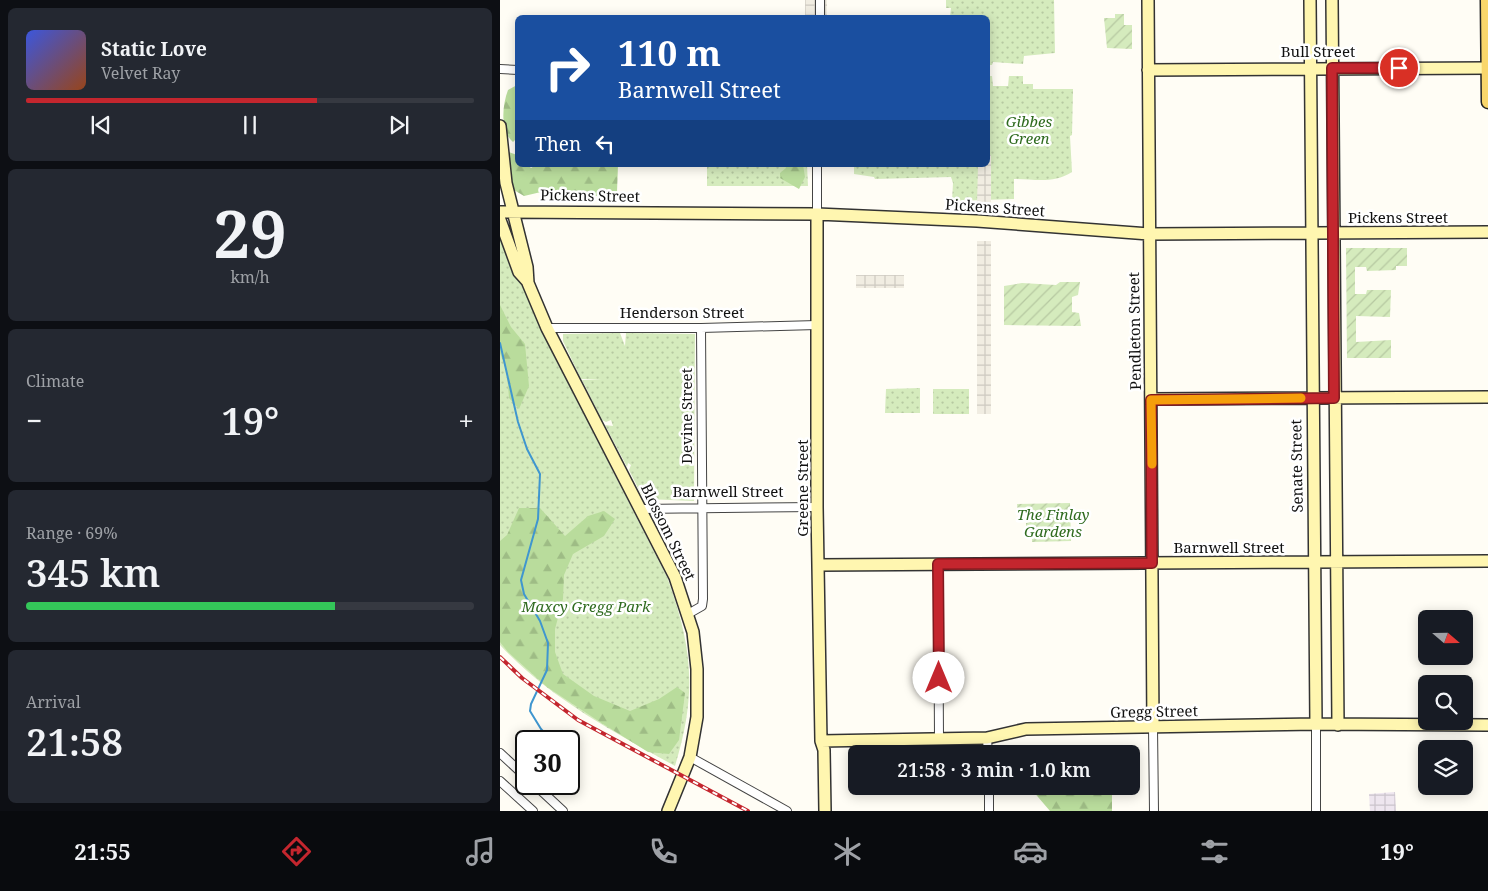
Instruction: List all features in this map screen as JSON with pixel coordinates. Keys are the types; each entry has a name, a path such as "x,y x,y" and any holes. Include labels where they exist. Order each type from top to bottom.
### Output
{"main road":[{"path":"1487,0 1488,102"}],"street":[{"path":"820,0 820,15"},
{"name":"Pendleton Street","path":"1148,0 1154,811"},
{"name":"Senate Street","path":"1310,0 1311,398 1316,811"},
{"path":"1332,0 1334,477 1338,725"},
{"name":"Bull Street","path":"1148,70 1488,68"},
{"path":"500,70 515,70"},
{"name":"Blossom Street","path":"500,126 505,211 527,267 528,282 547,328 675,577 688,614 698,678 697,717 690,756 668,811"},
{"name":"Greene Street","path":"817,167 817,506 820,565 821,741 824,750 825,811"},
{"name":"Pickens Street","path":"505,211 817,214 977,221 1149,234 1488,232"},
{"name":"Blossom Street","path":"500,220 519,272 528,282"},
{"path":"1311,312 1333,312"},
{"name":"Henderson Street","path":"547,328 701,328 817,325"},
{"name":"Devine Street","path":"688,614 702,606 704,514 701,507 701,328"},
{"path":"1151,400 1488,397"},
{"path":"1312,478 1334,477"},
{"name":"Barnwell Street","path":"640,509 817,506"},
{"name":"Barnwell Street","path":"820,565 1488,561"},
{"path":"938,564 939,738"},
{"name":"Gregg Street","path":"821,741 987,738 1026,729 1316,724 1488,725"},
{"path":"987,738 987,745"},
{"path":"500,765 503,756 515,767"},
{"path":"690,756 787,811"},
{"path":"500,781 533,811"},
{"path":"546,795 563,811"},
{"path":"989,795 989,811"}],"shaded area":[{"path":"805,0 827,0 827,15 805,15"},
{"path":"990,155 991,203 977,203 978,167 990,167"},
{"path":"977,241 991,241 991,414 977,414"},
{"path":"856,275 904,275 904,288 856,288"},
{"path":"1395,792 1396,811 1370,811 1369,794"}],"green space":[{"path":"946,0 1054,0 1055,53 1024,56 1023,64 993,62 990,65 990,15 950,15 951,8 946,8"},
{"path":"1115,14 1124,14 1124,25 1132,25 1132,49 1107,48 1104,18 1115,18"},
{"name":"Gibbes Green","path":"990,76 992,76 993,86 1008,86 1009,76 1023,76 1023,84 1033,84 1033,89 1073,89 1072,135 1070,136 1072,172 1065,176 1051,179 1014,179 1014,199 952,201 953,183 951,177 875,179 874,177 854,174 854,167 990,167"},
{"path":"515,86 515,140 513,142 506,131 503,118 504,103 508,90"},
{"path":"506,151 515,154 515,167 618,167 617,192 612,198 591,195 551,196 541,192 524,196 514,190 509,181"},
{"path":"707,167 807,167 808,186 707,186"},
{"path":"803,167 805,177 799,189 780,178 780,173 786,168"},
{"name":"Maxcy Gregg Park","path":"500,234 551,350 667,577 676,603 687,649 689,693 687,716 675,766 628,740 560,697 519,664 500,645"},
{"path":"1346,248 1407,248 1407,266 1396,266 1396,270 1367,271 1366,267 1355,267 1355,294 1366,294 1367,290 1391,290 1390,317 1356,316 1356,342 1391,340 1391,358 1347,358"},
{"path":"1060,282 1080,282 1078,295 1072,297 1072,312 1079,313 1081,326 1004,325 1004,286 1022,283 1056,285"},
{"path":"500,305 511,327 525,344 529,386 519,409 509,398 507,373 500,353"},
{"path":"620,333 625,346 626,333 695,334 694,501 646,499 641,494 629,470 631,465 628,463 627,467 605,425 613,426 611,420 606,422 602,420 582,380 602,379 581,379 563,341 563,334"},
{"path":"920,388 920,413 885,413 886,389"},
{"path":"933,389 969,389 969,414 933,414"},
{"name":"The Finlay Gardens","path":"1070,503 1071,541 1032,542 1032,530 1026,530 1026,523 1036,521 1036,514 1018,514 1017,504"},
{"path":"519,508 540,508 565,536 588,516 604,511 615,519 604,536 573,554 564,575 563,599 555,629 555,652 563,674 594,696 630,711 659,699 677,687 685,693 679,740 669,754 648,752 547,687 508,652 500,642 500,541 507,535"},
{"path":"1036,795 1112,795 1112,811 1050,811"}],"waterway":[{"path":"500,343 518,422 527,449 540,474 538,519 521,580 524,594 540,621 548,643 547,670 531,704 530,711 542,730"}],"railway":[{"path":"500,657 522,678 578,720 748,811"}],"slow traffic":[{"path":"1152,464 1151,400 1301,398"}],"route":[{"path":"939,678 938,564 1152,563 1151,400 1334,398 1332,68 1399,68"}]}
